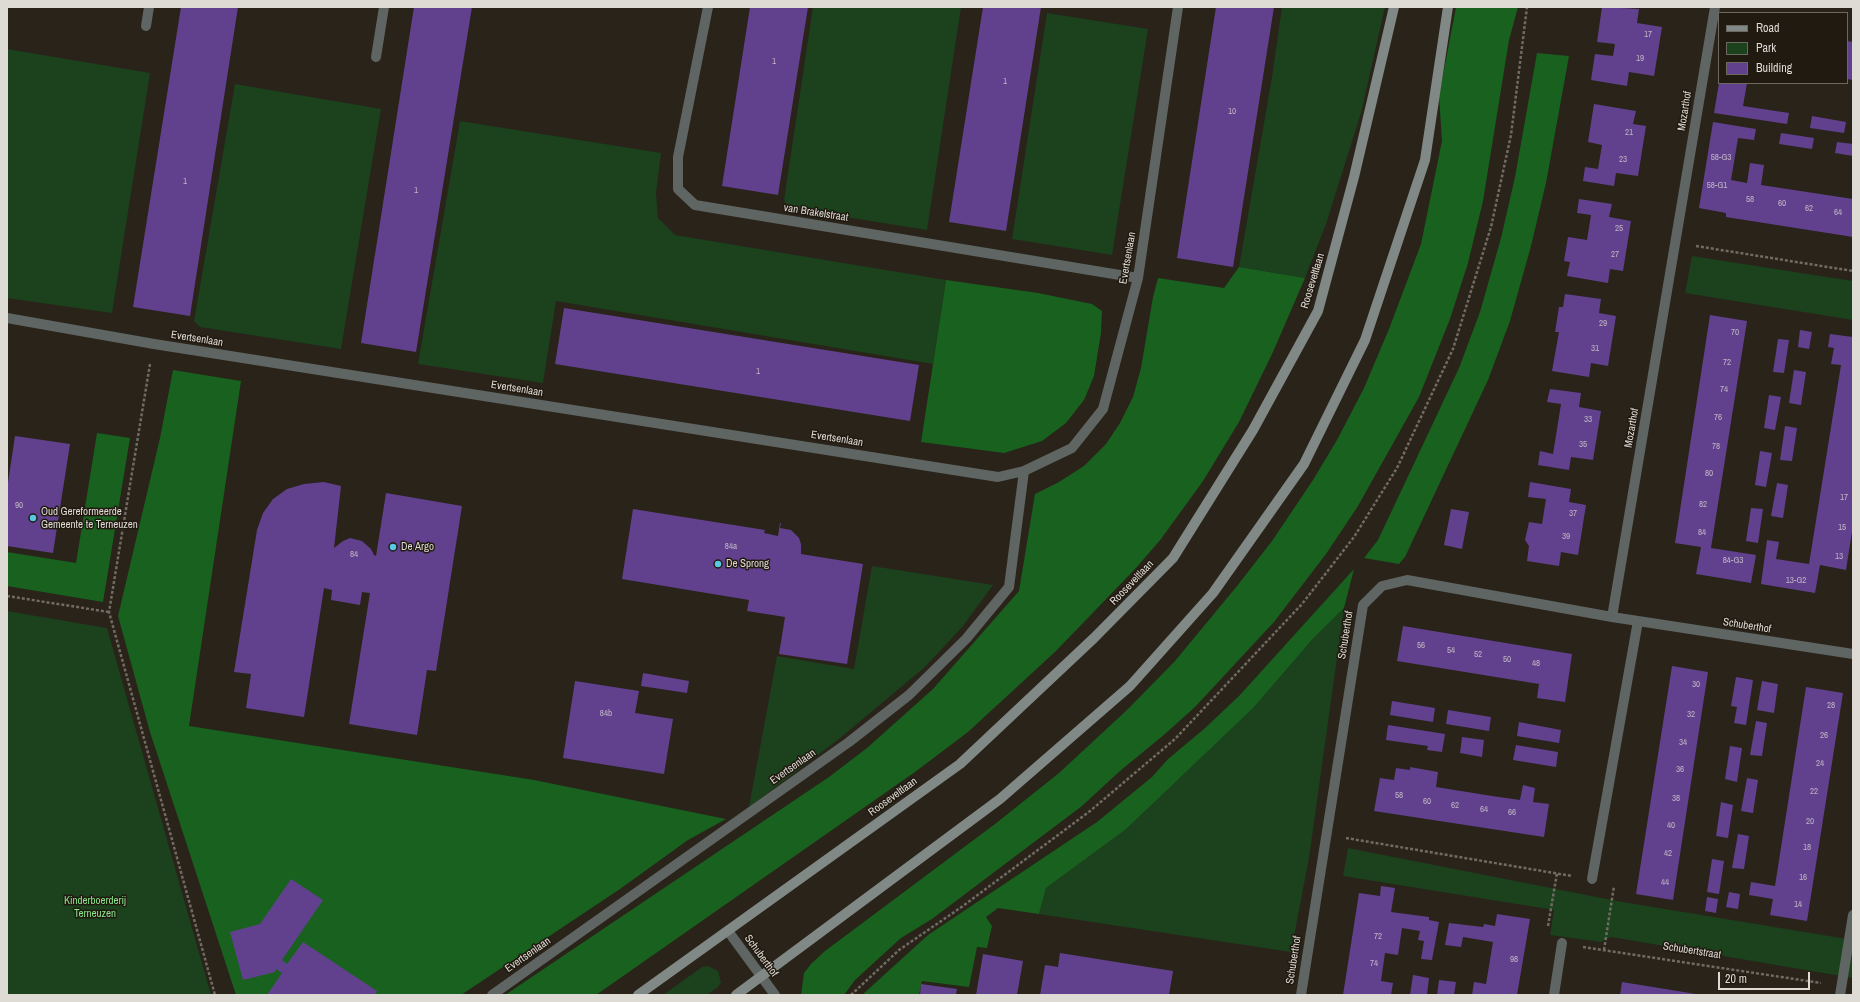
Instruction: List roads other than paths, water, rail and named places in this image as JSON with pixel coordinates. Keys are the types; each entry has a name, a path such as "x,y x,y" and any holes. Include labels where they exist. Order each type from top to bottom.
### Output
{"main road":[{"name":"Rooseveltlaan","path":"638,995 960,764 1094,638 1173,558 1253,430 1318,311 1354,177 1394,7"},
{"path":"736,995 1000,799 1130,686 1213,593 1304,464 1365,340 1425,160 1448,7"}],"street":[{"path":"146,26 149,7"},
{"path":"376,57 384,7"},
{"name":"van Brakelstraat","path":"708,7 678,157 678,189 695,205 1138,278"},
{"name":"Evertsenlaan","path":"7,318 154,344 998,477 1024,471 1072,448 1103,409 1138,278 1178,7"},
{"name":"Mozarthof","path":"1612,618 1715,7"},
{"name":"Evertsenlaan","path":"492,995 849,742 909,695 966,639 1009,587 1024,471"},
{"name":"Schuberthof","path":"1301,995 1363,605 1382,586 1407,580 1612,618 1853,654"},
{"path":"1592,880 1638,621"},
{"path":"1841,990 1853,915"},
{"name":"Schuberthof","path":"728,931 775,995"},
{"path":"1554,995 1562,943"}],"place":[{"name":"Oud Gereformeerde Gemeente te Terneuzen","path":"33,518"},
{"name":"De Argo","path":"393,547"},
{"name":"De Sprong","path":"718,564"}],"park label":[{"name":"Kinderboerderij Terneuzen","path":"95,907"}]}
